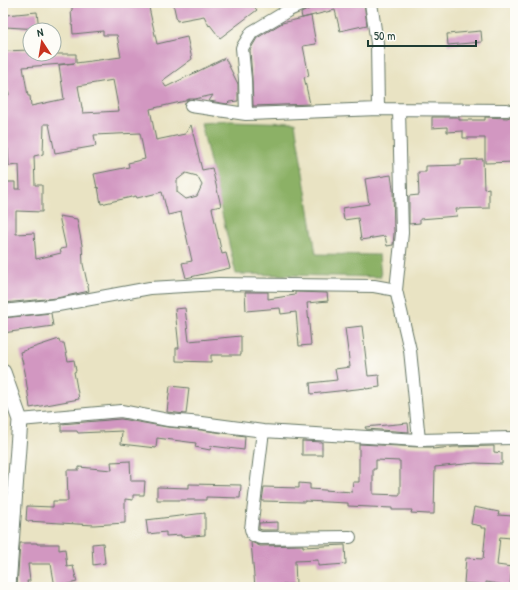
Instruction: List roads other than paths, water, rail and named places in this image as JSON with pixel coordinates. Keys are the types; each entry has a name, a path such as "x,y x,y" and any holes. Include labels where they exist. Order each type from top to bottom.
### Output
{"street":[{"path":"246,114 242,48 252,32 289,10 305,3"},
{"path":"371,3 378,43 378,109"},
{"path":"191,106 246,114 378,109 507,110"},
{"path":"399,110 402,233 396,290 410,350 419,440"},
{"path":"3,311 58,305 150,288 218,284 374,286 396,290"},
{"path":"3,372 20,420 8,587"},
{"path":"20,420 121,411 168,420 263,431 419,440 512,438"},
{"path":"263,431 251,529 253,535 260,538 350,537"}]}
